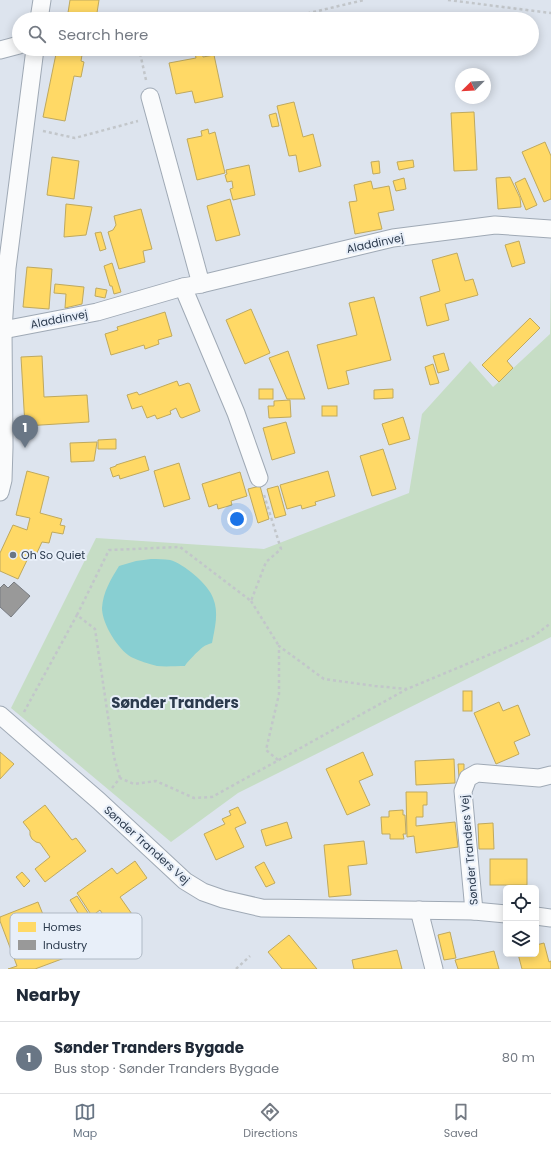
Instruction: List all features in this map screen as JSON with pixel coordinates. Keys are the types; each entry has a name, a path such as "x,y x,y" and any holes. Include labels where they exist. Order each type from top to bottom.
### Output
{"street":[{"path":"40,12 42,0"},
{"path":"0,50 12,47"},
{"path":"0,492 3,480 3,330 7,268 34,56"},
{"path":"150,97 201,284"},
{"name":"Aladdinvej","path":"3,330 97,312 183,287 393,238 495,225 551,228"},
{"path":"183,287 236,413 259,478"},
{"name":"Sønder Tranders Vej","path":"0,715 99,801 185,881 203,892 223,899 262,908 474,911 503,914"},
{"name":"Sønder Tranders Vej","path":"474,911 463,791 468,778 477,773 539,778 551,775"},
{"path":"420,910 434,969"},
{"path":"539,916 551,918"}],"path":[{"path":"313,12 364,0"},
{"path":"448,0 551,13"},
{"path":"141,56 150,97"},
{"path":"25,128 75,138 155,116"},
{"path":"251,601 266,562 280,549 259,478"},
{"path":"15,728 77,615 109,550 180,547 251,601 279,646 324,679 407,689"},
{"path":"77,615 94,629 114,757 120,778"},
{"path":"120,778 134,784 156,781 194,798 212,797 407,689 534,636 551,623"},
{"path":"278,760 266,750 279,694 279,646"},
{"path":"99,801 120,778"},
{"path":"236,969 250,956"}],"green space":[{"path":"551,271 551,637 238,793 171,842 11,708 96,538 264,549 409,493 422,414 470,361 493,387 550,334"}],"water":[{"path":"151,559 170,560 182,565 201,581 211,593 215,603 216,620 212,643 201,648 185,666 157,666 131,657 116,642 105,621 102,608 104,597 110,581 119,566 136,561"}],"building: Homes":[{"path":"70,0 99,0 97,12 68,12"},
{"path":"56,56 82,56 81,61 84,62 81,77 74,76 65,121 43,117"},
{"path":"196,56 214,56 223,97 195,103 192,91 176,94 169,63 196,58"},
{"path":"294,102 303,137 313,134 321,166 299,172 296,155 289,156 277,106"},
{"path":"474,112 477,170 454,171 451,113"},
{"path":"276,113 279,126 272,127 269,115"},
{"path":"208,129 209,134 215,132 225,173 197,180 187,139 202,136 201,131"},
{"path":"545,142 551,156 551,199 544,202 522,152"},
{"path":"52,157 79,161 74,199 47,195"},
{"path":"413,160 414,167 399,170 397,162"},
{"path":"379,161 380,173 373,174 371,162"},
{"path":"249,165 255,195 233,200 230,189 233,188 232,181 227,182 225,175 227,174 226,170"},
{"path":"510,177 520,198 521,207 498,209 496,178"},
{"path":"404,178 406,189 396,191 393,181"},
{"path":"525,178 537,205 526,210 515,183"},
{"path":"371,181 373,189 389,186 394,210 378,213 382,229 355,234 349,202 357,201 354,185"},
{"path":"230,199 240,235 216,241 207,206"},
{"path":"66,204 92,207 86,235 64,237"},
{"path":"141,209 152,249 143,251 145,262 119,269 108,232 113,230 116,225 114,216"},
{"path":"101,232 106,249 100,251 95,233"},
{"path":"519,241 525,263 512,267 505,245"},
{"path":"457,253 465,281 473,279 478,295 445,304 449,320 427,326 420,297 440,291 432,260"},
{"path":"112,263 121,292 114,294 104,266"},
{"path":"27,267 52,269 49,309 23,307"},
{"path":"55,284 84,287 82,304 65,308 66,294 54,293"},
{"path":"96,288 107,290 105,298 95,296"},
{"path":"374,297 391,360 346,371 349,384 328,389 317,345 357,335 349,303"},
{"path":"251,309 270,353 245,364 226,320"},
{"path":"165,312 172,336 158,340 159,344 145,349 144,345 111,355 105,334 118,330 117,327"},
{"path":"530,318 540,328 507,361 513,368 499,382 482,365"},
{"path":"288,351 305,399 287,399 269,358"},
{"path":"444,353 449,370 438,373 433,356"},
{"path":"42,356 44,397 87,395 89,422 25,426 21,357"},
{"path":"433,364 439,383 430,385 425,367"},
{"path":"177,381 179,386 188,383 190,384 200,411 182,418 180,417 176,408 170,411 171,414 157,419 155,415 147,418 142,406 132,409 127,395 137,392 139,395"},
{"path":"259,389 273,389 273,399 259,399"},
{"path":"393,389 393,398 374,399 374,390"},
{"path":"290,400 291,417 269,418 268,406 274,406 274,401"},
{"path":"322,406 337,406 337,416 322,416"},
{"path":"403,417 410,439 389,445 382,424"},
{"path":"286,422 295,453 272,460 263,428"},
{"path":"116,439 116,449 98,449 98,440"},
{"path":"97,442 94,461 71,462 70,443"},
{"path":"383,449 396,489 372,496 360,456"},
{"path":"145,456 149,470 120,479 119,475 113,477 110,468"},
{"path":"179,463 190,499 164,507 154,471"},
{"path":"27,471 49,477 40,513 62,519 60,525 65,526 63,534 52,532 49,543 42,542 34,559 29,556 18,579 0,571 0,553 13,525 27,530 30,518 16,515"},
{"path":"328,471 335,496 315,502 316,505 302,509 301,505 287,509 280,485"},
{"path":"240,472 247,496 231,501 232,505 218,509 217,504 209,507 202,484"},
{"path":"260,486 269,519 258,523 248,489"},
{"path":"278,486 286,515 275,518 267,489"},
{"path":"463,691 472,691 472,711 463,711"},
{"path":"499,702 503,711 518,705 530,735 514,742 519,754 496,764 474,713"},
{"path":"0,752 14,764 0,779"},
{"path":"363,752 373,775 359,781 370,805 347,815 326,769"},
{"path":"454,759 455,783 416,785 415,761"},
{"path":"458,764 464,764 464,777 459,777"},
{"path":"406,792 427,792 427,805 423,805 423,817 416,817 416,826 455,822 458,847 416,853 414,836 407,837"},
{"path":"45,805 72,840 76,838 86,851 45,882 35,869 50,857 40,843 32,839 30,831 23,822"},
{"path":"238,807 246,823 235,828 244,847 216,860 204,834 225,824 222,819 231,815 229,811"},
{"path":"403,810 403,815 405,815 406,834 403,834 404,839 390,839 390,834 382,834 381,817 389,817 389,811"},
{"path":"287,822 292,838 266,846 261,830"},
{"path":"493,823 494,849 479,849 478,824"},
{"path":"364,841 367,864 348,866 351,895 329,897 324,845"},
{"path":"490,859 527,859 527,885 490,885"},
{"path":"135,861 147,878 120,897 131,913 102,913 100,910 96,913 90,913 77,893 112,868 117,874"},
{"path":"264,862 275,883 266,887 255,867"},
{"path":"22,872 30,881 24,887 16,877"},
{"path":"77,896 88,913 78,913 70,900"},
{"path":"38,902 42,913 10,913"},
{"path":"10,913 10,947 0,921 0,917"},
{"path":"450,932 456,958 444,960 438,935"},
{"path":"289,935 317,969 282,969 268,952"},
{"path":"544,943 549,962 551,961 551,969 522,969 519,957 539,957 539,944"},
{"path":"397,950 402,969 354,969 352,960"},
{"path":"494,951 499,969 458,969 455,960"},
{"path":"14,959 62,959 35,969 8,969 17,966"}],"building: Industry":[{"path":"14,582 30,596 11,617 0,607 0,588 4,584 8,588"}],"place":[{"name":"Sønder Tranders Bygade","path":"25,448"},
{"name":"Oh So Quiet","path":"13,555"}],"district":[{"name":"Sønder Tranders","path":"175,703"}]}
